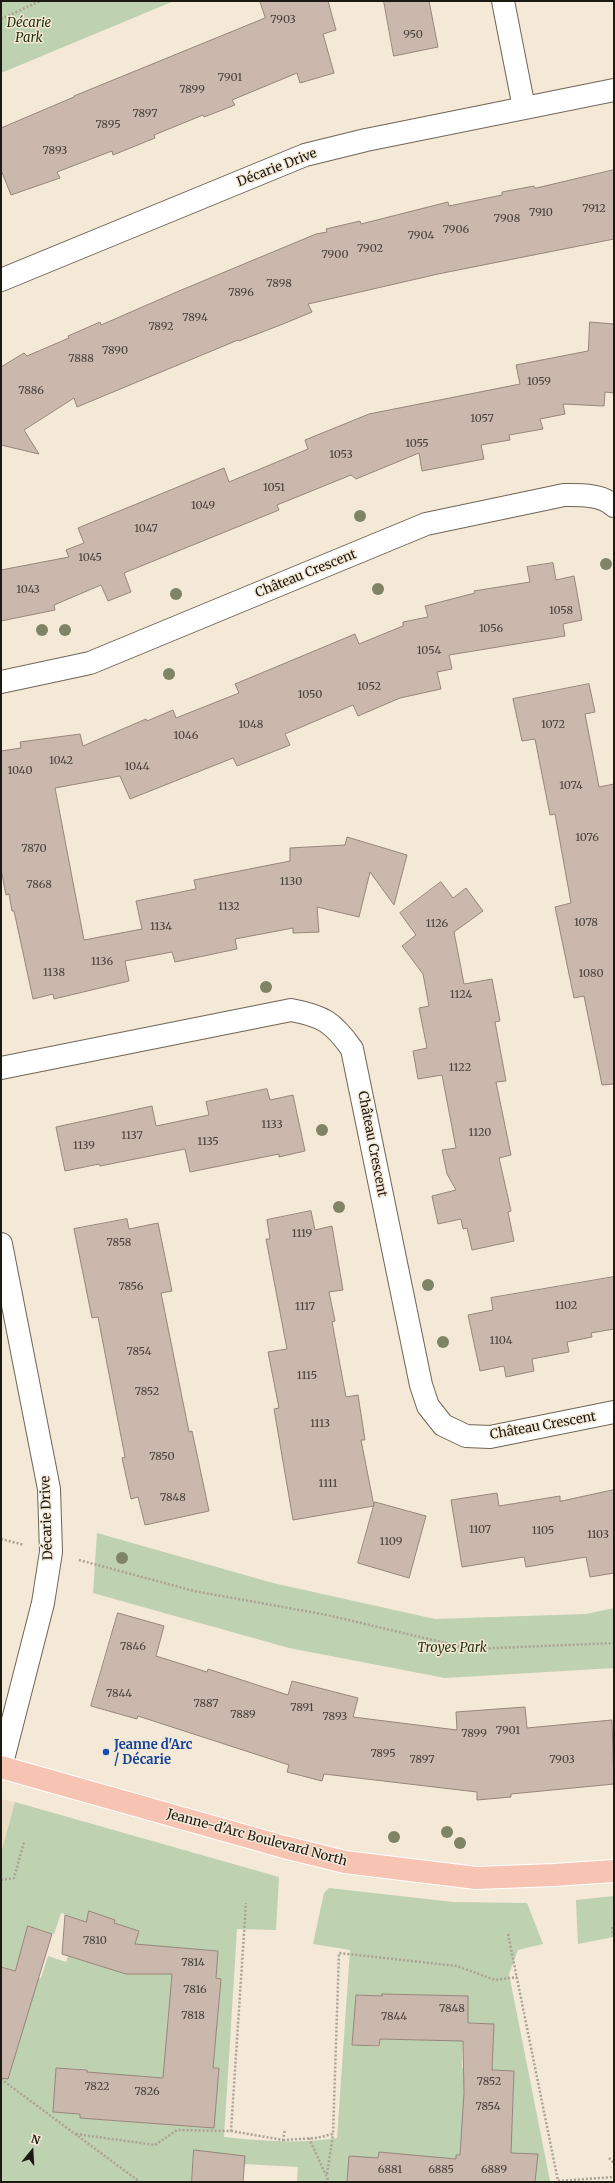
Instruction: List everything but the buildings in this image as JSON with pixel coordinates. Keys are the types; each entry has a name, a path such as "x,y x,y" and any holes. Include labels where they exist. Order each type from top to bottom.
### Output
{"main road":[{"name":"Jeanne-d'Arc Boulevard North","path":"1,1767 284,1848 346,1862 476,1878 554,1875 614,1870"}],"street":[{"path":"503,1 524,108"},
{"name":"Décarie Drive","path":"1,280 305,155 366,140 614,90"},
{"name":"Château Crescent","path":"1,682 90,663 426,524 564,495 587,495 611,503 614,506"},
{"name":"Château Crescent","path":"1,1068 291,1010 309,1014 328,1021 341,1033 352,1049 421,1385 428,1406 443,1425 466,1436 490,1437 614,1412"},
{"name":"Décarie Drive","path":"1,1244 6,1301 49,1489 51,1552 43,1603 1,1767"}],"path":[{"path":"1,19 40,1"},
{"path":"51,1552 194,1591 327,1615 472,1649 614,1642"},
{"path":"1,1880 14,1878 24,1842"},
{"path":"231,2130 246,1903"},
{"path":"612,1927 614,1938"},
{"path":"508,1934 557,2181 614,2176"},
{"path":"327,2175 333,2134 339,1953 457,1966 495,1980 517,1978"},
{"path":"1,2079 140,2182"},
{"path":"283,2140 285,2129"},
{"path":"76,2134 155,2145 177,2130 231,2130 283,2140 333,2134"},
{"path":"309,2138 329,2182"},
{"path":"610,2158 614,2163"}],"shaded area":[{"path":"1,1799 15,1802 1,1853"}],"green space":[{"name":"Décarie Park","path":"1,1 174,1 1,73"},
{"name":"Troyes Park","path":"97,1533 273,1583 435,1619 586,1614 614,1608 614,1668 445,1678 289,1648 93,1593"},
{"path":"15,1802 279,1877 276,1930 237,1929 224,2137 267,2141 309,2141 337,2138 350,1950 313,1944 324,1893 329,1888 453,1902 527,1903 543,1944 518,1950 509,1974 550,2181 535,2182 537,2154 517,2153 456,2155 456,2159 379,2152 378,2158 347,2182 297,2182 298,2167 244,2164 244,2156 194,2153 192,2182 1,2182 1,2054 38,1978 41,1978 48,1956 66,1962 68,1956 126,1974 139,1931 114,1923 115,1920 89,1912 86,1922 61,1913 54,1934 28,1926 15,1971 1,1967 1,1853","holes":["171,1947 218,1951 216,1978 221,1979 216,2032 167,2027 172,1974 168,1974","382,1994 468,1996 468,2023 494,2024 492,2070 514,2071 512,2123 463,2122 465,2069 462,2068 463,2040 380,2039 379,2047 352,2045 356,1995 382,1996","192,2066 219,2068 215,2110 159,2124 80,2118 80,2114 53,2112 56,2068 87,2069 87,2073 163,2078"]},
{"path":"614,1896 614,1937 578,1944 576,1900"}],"place":[{"name":"Jeanne d'Arc / Décarie","path":"106,1752"}]}
